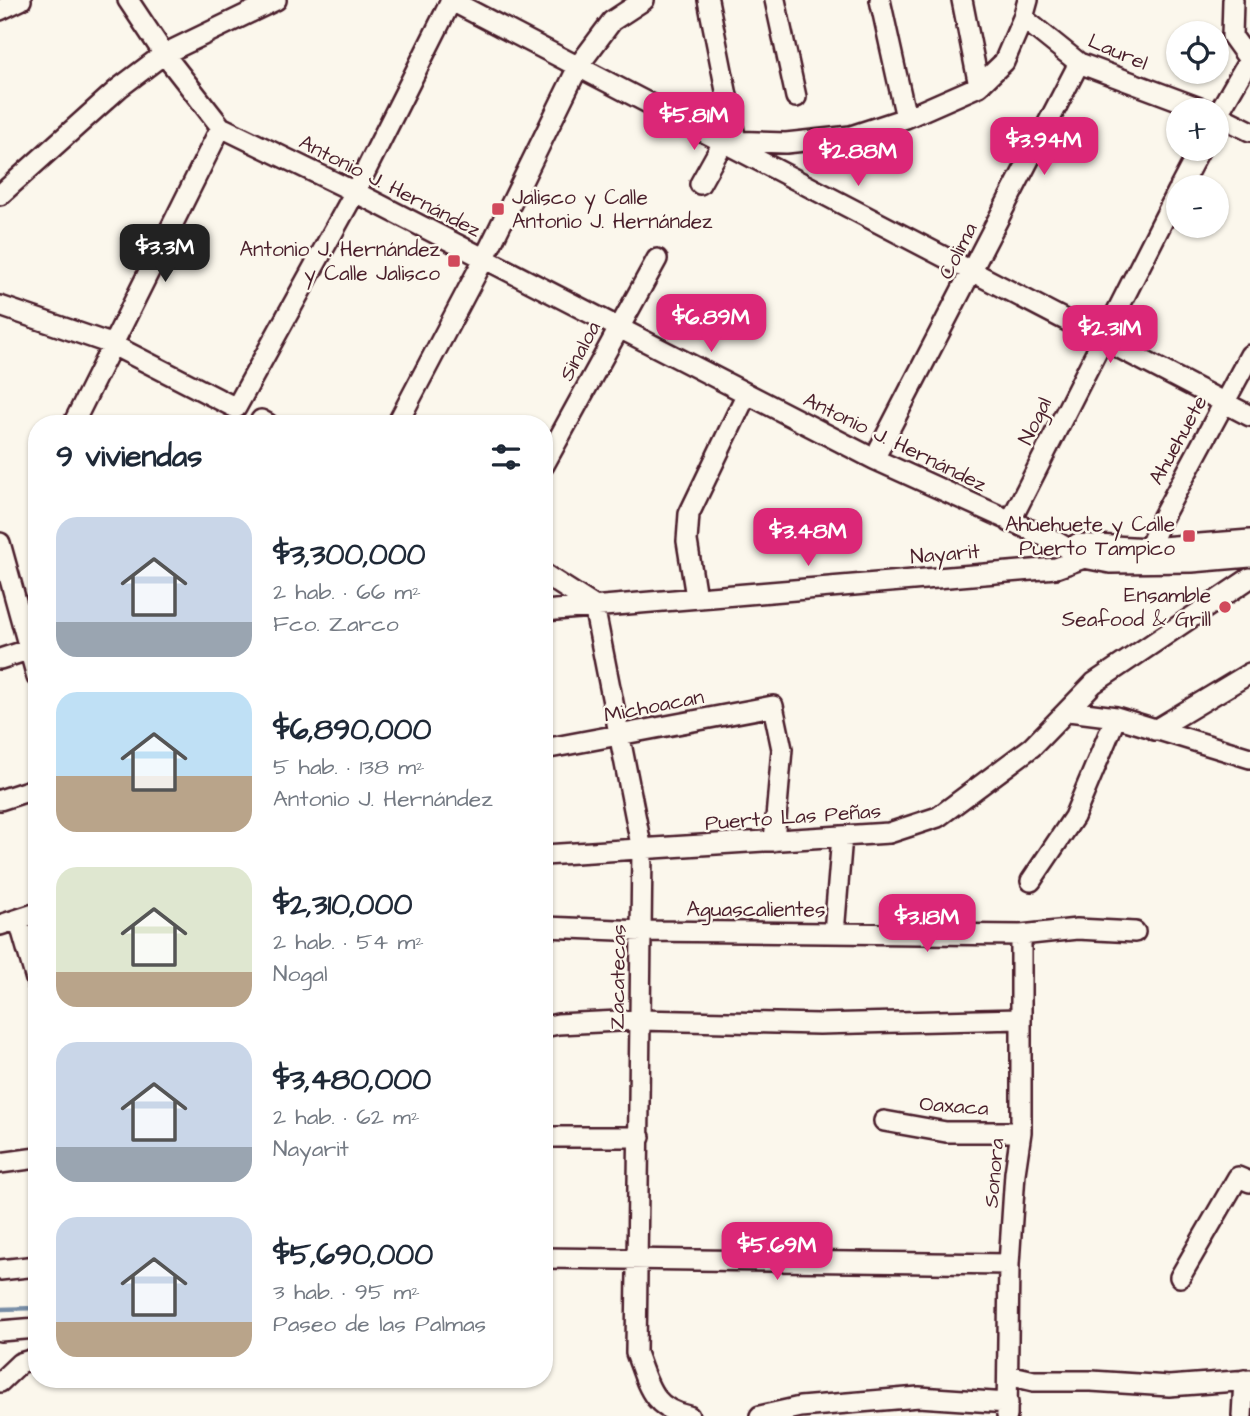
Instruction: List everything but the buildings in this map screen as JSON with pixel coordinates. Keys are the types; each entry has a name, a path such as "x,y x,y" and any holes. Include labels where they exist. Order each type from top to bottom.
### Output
{"street":[{"path":"0,10 21,0"},
{"name":"Antonio J. Hernández","path":"128,0 164,54 221,127 355,192 874,459 1010,522 1086,551"},
{"path":"0,195 119,88 164,54 276,0"},
{"path":"402,415 484,259 579,65 612,21 644,0"},
{"path":"700,184 730,141 708,0"},
{"path":"775,0 796,97"},
{"path":"880,0 906,118"},
{"path":"962,0 979,86"},
{"path":"1224,98 1249,60 1232,36 1233,0"},
{"path":"0,306 111,344 236,408 355,192 451,1 730,141 973,273 1250,415"},
{"path":"730,141 786,143 851,136 906,118 979,86 1004,62 1026,9"},
{"name":"Laurel","path":"1026,9 1079,63 1172,98"},
{"name":"Colima","path":"874,459 973,273 1079,63"},
{"name":"Laurel","path":"1229,121 1250,131"},
{"path":"76,415 221,127"},
{"name":"Nogal","path":"1010,522 1166,214"},
{"name":"Sinaloa","path":"553,448 657,258"},
{"name":"Ahuehuete","path":"1150,548 1161,518 1250,355"},
{"path":"696,597 687,541 689,514 746,395"},
{"path":"1086,551 1250,540"},
{"path":"0,542 3,563 28,634"},
{"path":"1086,551 1110,563 1192,562 1250,557"},
{"name":"Nayarit","path":"553,610 1056,568 1086,551"},
{"name":"Puerto Las Peñas","path":"553,855 889,834 939,817 1032,747 1104,676 1250,578"},
{"path":"553,580 594,606"},
{"name":"Zacatecas","path":"594,606 642,850 636,1353 650,1391 671,1413 689,1416"},
{"path":"0,659 28,650"},
{"path":"1155,730 1250,674"},
{"name":"Michoacan","path":"553,747 773,706 782,749 774,841"},
{"path":"1069,711 1116,717 1250,758"},
{"path":"1031,881 1074,817 1116,717"},
{"path":"0,800 28,791"},
{"path":"834,933 842,836"},
{"path":"18,920 28,953"},
{"name":"Aguascalientes","path":"553,926 642,931 1021,935 1077,929 1135,932"},
{"name":"Sonora","path":"1007,1410 1009,1264 1021,1132 1021,935"},
{"path":"553,1025 639,1020 819,1024 1019,1019"},
{"name":"Oaxaca","path":"884,1121 946,1132 1021,1132"},
{"path":"553,1137 640,1137"},
{"path":"0,1163 28,1159"},
{"path":"1180,1277 1238,1177 1250,1182"},
{"path":"553,1258 1009,1264"},
{"path":"0,1270 28,1267"},
{"path":"0,1331 28,1329"},
{"path":"0,1382 20,1363 28,1361"},
{"path":"1008,1375 1034,1381 1091,1381 1169,1386 1247,1380 1242,1416"},
{"path":"760,1416 800,1407 919,1397 1007,1410"}],"waterway":[{"path":"0,1309 28,1308"}],"place":[{"name":"Jalisco y Calle Antonio J. Hernández","path":"498,209"},
{"name":"Antonio J. Hernández y Calle Jalisco","path":"454,261"},
{"name":"Ahuehuete y Calle Puerto Tampico","path":"1189,536"},
{"name":"Ensamble Seafood & Grill","path":"1225,607"}]}
